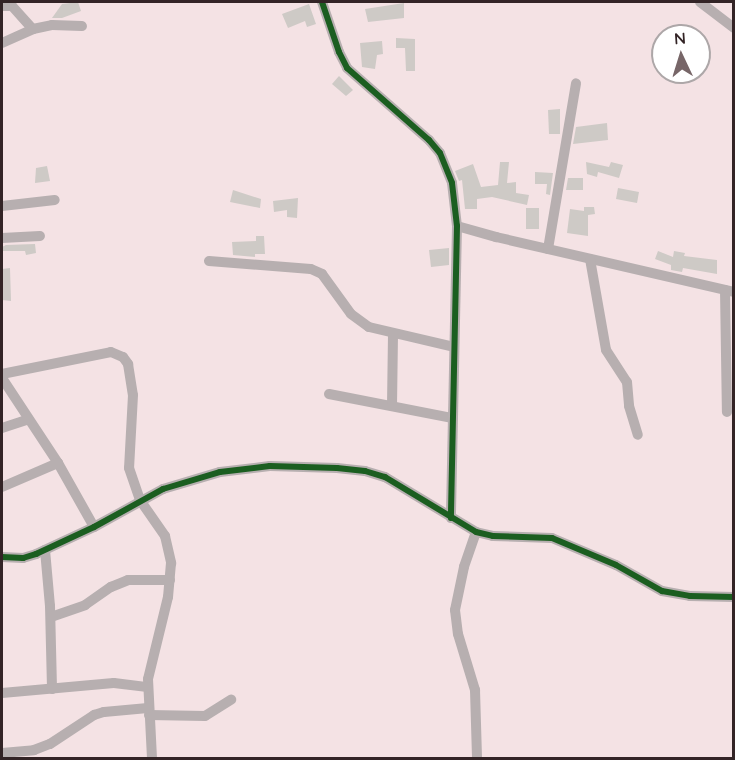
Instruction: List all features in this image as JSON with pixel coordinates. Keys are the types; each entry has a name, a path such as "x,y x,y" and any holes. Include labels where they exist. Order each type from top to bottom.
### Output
{"street":[{"path":"322,2 339,52 347,68 411,122 440,153 452,183 457,226 451,518"},
{"path":"700,2 734,28"},
{"path":"2,6 12,6 33,29"},
{"path":"2,43 33,29 52,26 82,26"},
{"path":"548,249 576,83"},
{"path":"2,206 55,200"},
{"path":"457,226 729,291 727,412"},
{"path":"2,238 40,236"},
{"path":"591,259 606,350 627,382 629,406 638,435"},
{"path":"209,261 311,270 322,274 342,303 358,320 369,327 454,347"},
{"path":"392,406 393,334"},
{"path":"94,527 58,463 2,376 111,352 123,357 128,363 132,383 129,468 140,500 165,536 170,550 170,580 149,668 152,759"},
{"path":"328,394 453,418"},
{"path":"2,428 29,419"},
{"path":"2,487 58,463"},
{"path":"2,558 23,558 45,550 94,527 140,500 193,479 237,469 270,466 337,468 365,471 385,477 476,532 493,536 552,538 616,565 662,591 690,596 734,597"},
{"path":"476,532 462,576 455,610 458,634 475,690 477,759"},
{"path":"45,550 51,617 52,689"},
{"path":"51,617 90,602 111,587 128,580 170,580"},
{"path":"2,693 114,683 148,687"},
{"path":"2,753 34,750 50,744 94,715 104,712 205,716 231,700"}],"building":[{"path":"78,2 81,11 62,18 52,18 62,4"},
{"path":"404,3 404,18 368,22 365,9"},
{"path":"309,4 316,24 307,27 305,21 288,28 282,14"},
{"path":"396,38 415,39 415,71 406,71 405,48 396,48"},
{"path":"382,41 383,54 377,55 375,69 362,67 360,43"},
{"path":"339,76 353,90 346,96 332,84"},
{"path":"560,109 560,134 549,134 548,110"},
{"path":"607,123 608,140 573,144 576,127"},
{"path":"500,162 509,162 507,183 516,182 516,193 529,195 527,205 492,197 477,199 477,209 465,209 462,180 459,181 455,171 473,164 481,187 498,185"},
{"path":"586,162 609,167 611,162 623,165 619,178 598,172 597,177 587,174"},
{"path":"47,166 50,181 35,183 36,168"},
{"path":"535,172 553,173 550,195 546,194 547,184 535,184"},
{"path":"568,178 583,178 583,190 566,190"},
{"path":"618,188 639,192 637,203 616,199"},
{"path":"233,190 261,199 260,208 230,202"},
{"path":"298,198 297,218 287,217 287,210 274,212 273,201"},
{"path":"584,207 594,207 595,214 588,215 588,236 567,233 570,209 584,211"},
{"path":"526,208 539,208 539,229 526,229"},
{"path":"256,236 264,236 265,254 255,254 255,257 233,255 232,242 256,241"},
{"path":"35,244 36,253 26,255 25,251 2,251 2,247 6,245"},
{"path":"449,248 449,265 431,267 429,250"},
{"path":"658,251 673,257 674,251 685,253 684,256 717,260 717,274 683,268 682,272 671,270 671,265 655,259"},
{"path":"10,268 11,301 2,300 2,269"}],"cycle path":[{"path":"322,2 339,52 347,68 429,140 440,153 452,183 457,226 451,518"},
{"path":"2,557 23,558 36,554 94,527 163,489 220,472 270,466 337,468 365,471 385,477 476,532 493,536 552,538 616,565 662,591 690,596 734,597"}]}
